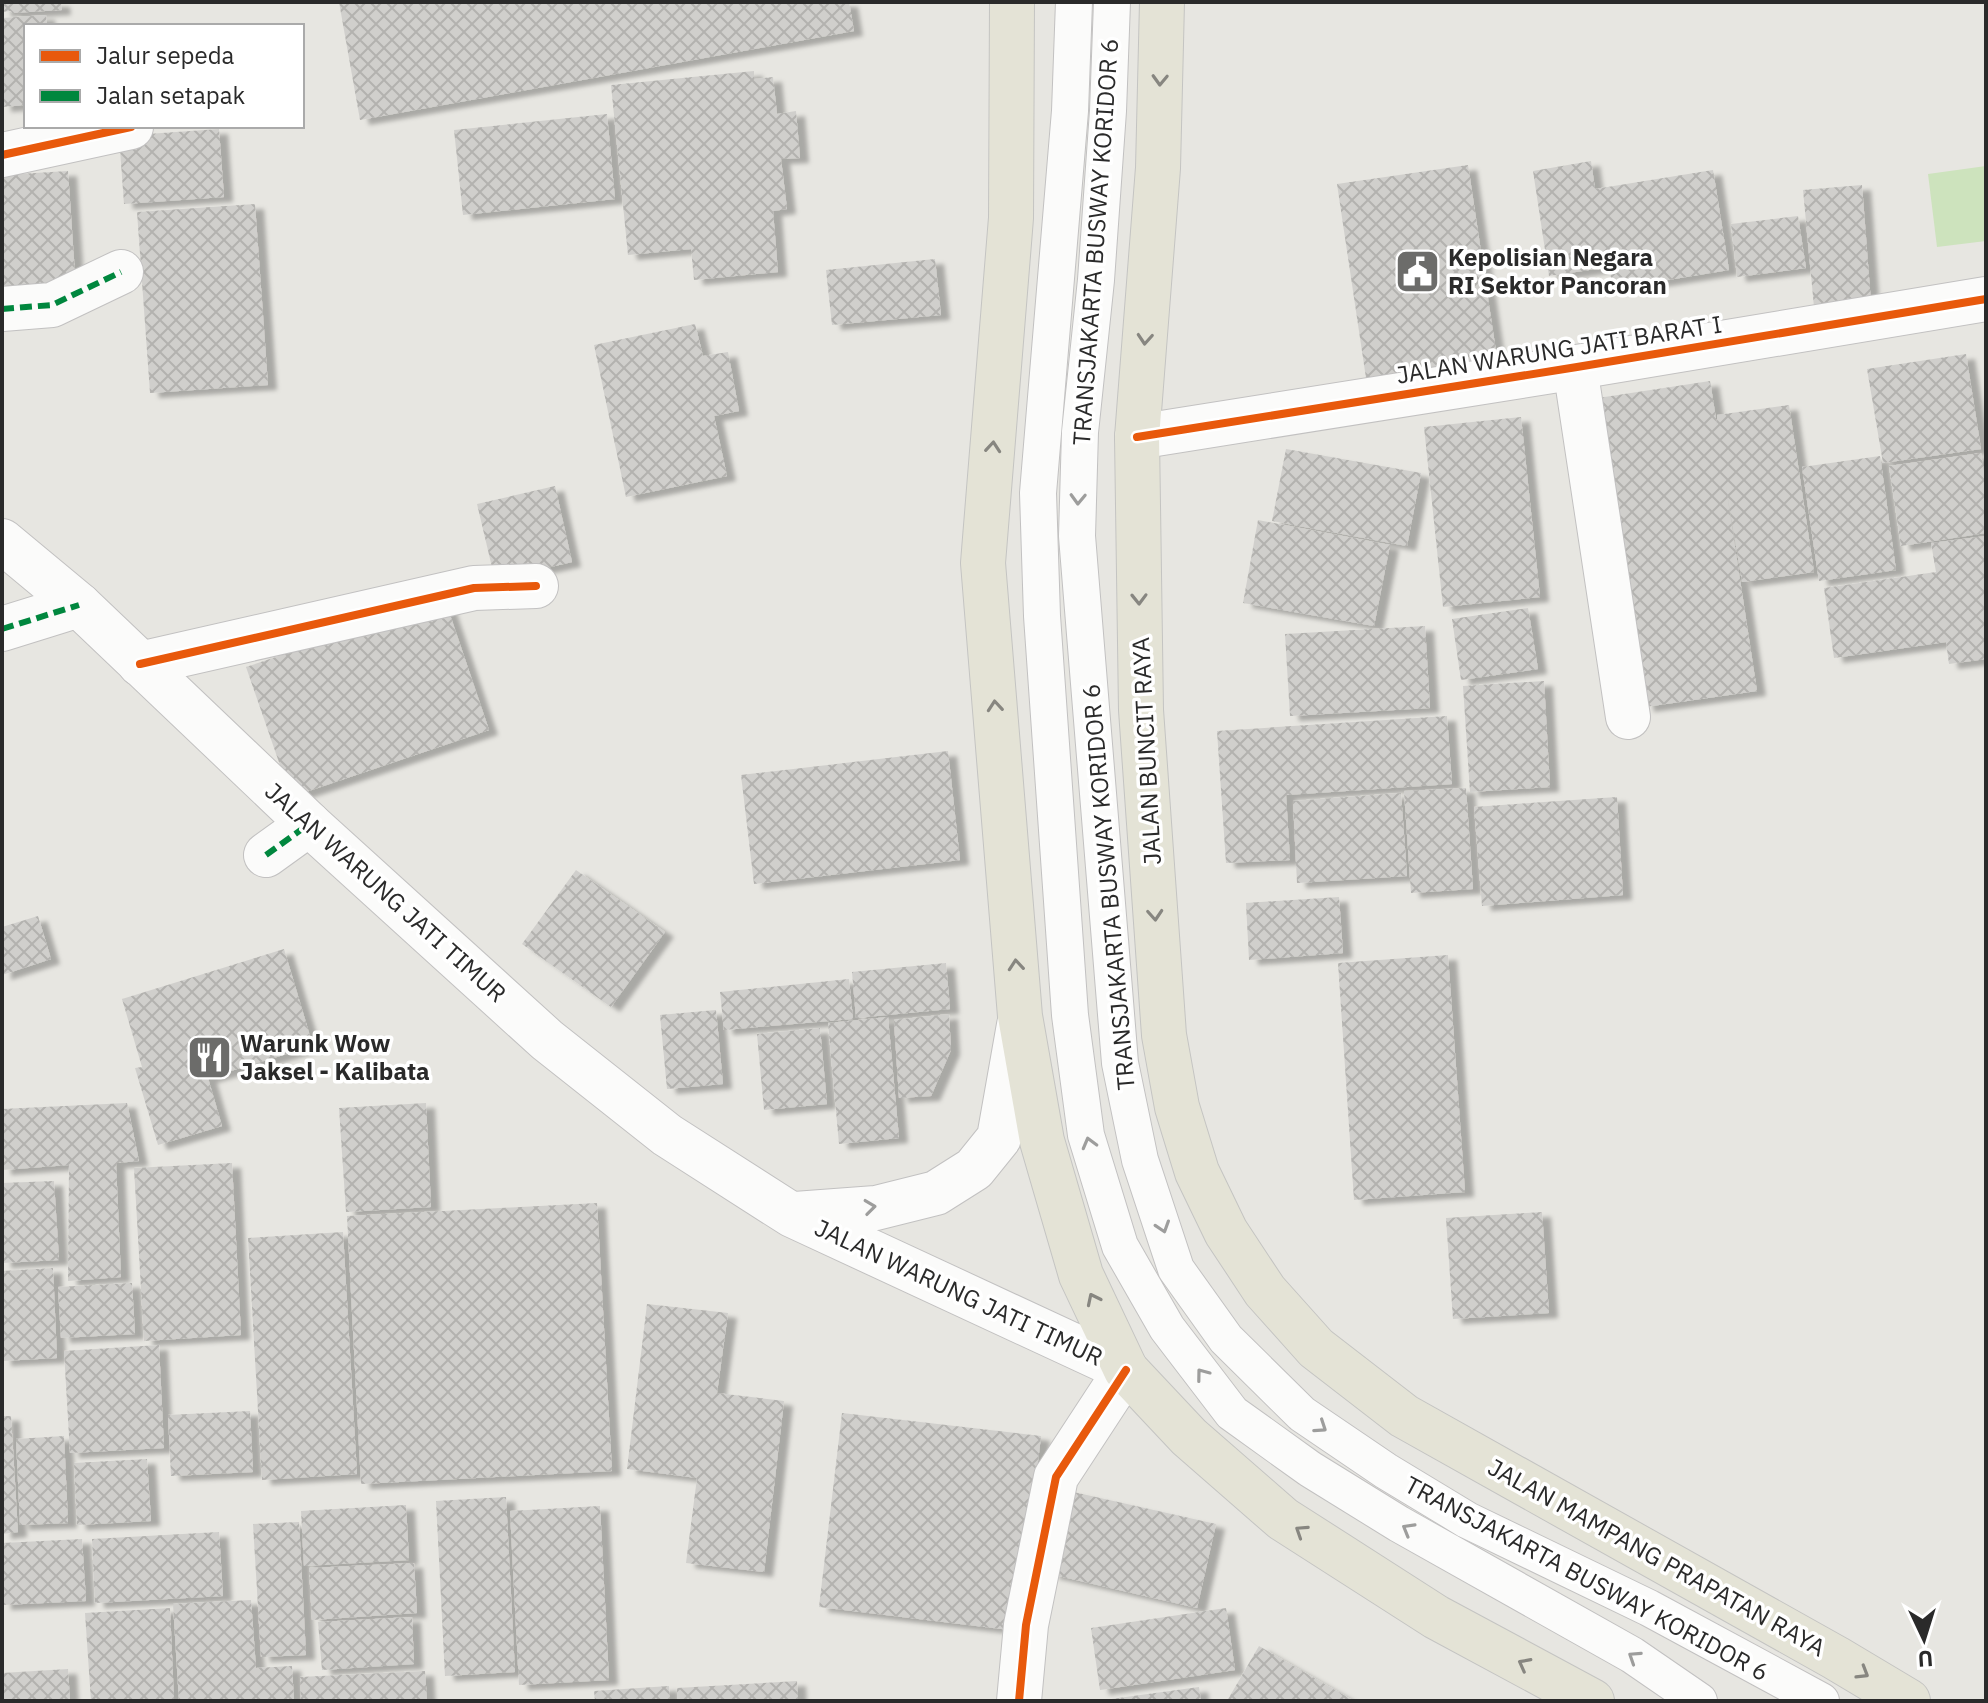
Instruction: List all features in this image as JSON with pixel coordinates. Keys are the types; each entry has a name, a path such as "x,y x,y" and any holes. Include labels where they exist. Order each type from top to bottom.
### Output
{"main road":[{"path":"1012,2 1011,218 983,563 1020,1016 1042,1141 1081,1275 1126,1370 1189,1437 1283,1519 1436,1617 1592,1701"},
{"name":"JALAN BUNCIT RAYA","path":"1162,2 1158,168 1137,437 1141,710 1164,1035 1177,1107 1197,1172 1226,1232 1265,1291 1316,1348 1404,1416"},
{"name":"JALAN MAMPANG PRAPATAN RAYA","path":"1404,1416 1908,1701"}],"street":[{"path":"2,155 126,128"},
{"path":"2,309 52,305 121,272"},
{"name":"JALAN WARUNG JATI BARAT I","path":"1137,437 1986,299"},
{"path":"1577,367 1628,717"},
{"name":"JALAN WARUNG JATI TIMUR","path":"2,541 79,605 309,824 547,1040 667,1135 792,1215 1126,1370"},
{"path":"140,664 474,588 536,586"},
{"path":"2,629 79,605"},
{"path":"266,855 309,824"},
{"name":"JALAN WARUNG JATI TIMUR","path":"792,1215 876,1208 921,1197 936,1193 974,1169 999,1138 1020,1016"},
{"path":"1019,1701 1026,1625 1056,1477 1126,1370"}],"lane":[{"name":"TRANSJAKARTA BUSWAY KORIDOR 6","path":"1074,2 1070,111 1038,493 1042,616 1070,1015 1086,1135 1120,1246 1167,1328 1232,1413 1322,1476 1399,1524 1632,1655 1699,1701"},
{"name":"TRANSJAKARTA BUSWAY KORIDOR 6","path":"1112,2 1096,280 1080,432 1077,536 1120,1063 1140,1160 1176,1269 1226,1339 1302,1414 1362,1455 1467,1520 1649,1608 1821,1701"}],"green space":[{"path":"1986,166 1986,241 1937,247 1928,174"}],"building":[{"path":"2,2 61,2 62,10 2,12"},
{"path":"339,2 849,2 854,31 360,120"},
{"path":"46,15 47,24 24,24 24,105 2,107 2,18"},
{"path":"754,71 754,79 773,77 777,114 796,111 800,158 781,159 787,209 773,211 778,272 694,280 691,249 628,255 611,85"},
{"path":"607,114 615,199 463,215 454,130"},
{"path":"219,129 224,197 124,204 119,136"},
{"path":"1591,161 1595,189 1713,170 1729,270 1613,289 1609,267 1549,276 1533,171"},
{"name":"Kepolisian Negara RI Sektor Pancoran","path":"1468,165 1497,358 1366,378 1337,184"},
{"path":"68,171 76,289 2,295 2,175"},
{"path":"1862,185 1871,303 1814,307 1803,190"},
{"path":"255,204 268,385 150,393 137,212"},
{"path":"1798,216 1806,268 1737,277 1731,224"},
{"path":"935,259 941,315 832,325 826,270"},
{"path":"695,324 703,356 728,352 739,411 714,416 727,476 626,497 594,345"},
{"path":"1966,354 1981,449 1883,463 1867,369"},
{"path":"1710,381 1717,425 1717,415 1789,405 1814,572 1742,582 1725,481 1757,691 1645,707 1598,398"},
{"path":"1521,417 1540,597 1443,607 1424,427"},
{"path":"1286,449 1421,473 1407,546 1272,521"},
{"path":"1981,453 1986,486 1986,533 1901,546 1889,466"},
{"path":"1880,456 1896,570 1819,581 1802,467"},
{"path":"555,486 572,562 495,580 477,504"},
{"path":"1258,520 1390,545 1374,626 1243,603"},
{"path":"1986,536 1986,659 1949,664 1946,642 1834,658 1824,588 1936,572 1931,543"},
{"path":"445,600 489,730 291,797 246,667"},
{"path":"1528,608 1538,669 1461,680 1452,619"},
{"path":"1425,626 1430,708 1290,716 1285,634"},
{"path":"1544,681 1550,787 1470,792 1463,686"},
{"path":"1447,716 1452,784 1286,795 1290,860 1226,863 1217,731"},
{"path":"948,751 960,860 754,884 741,775"},
{"path":"1466,788 1473,889 1411,893 1404,791"},
{"path":"1401,793 1407,876 1297,883 1293,801"},
{"path":"1617,797 1623,895 1482,906 1474,807"},
{"path":"576,870 665,932 611,1007 522,944"},
{"path":"1339,897 1343,953 1249,960 1246,903"},
{"path":"38,916 51,959 2,975 2,927"},
{"name":"Warunk Wow Jaksel - Kalibata","path":"284,949 313,1046 208,1078 222,1126 158,1145 135,1068 142,1067 122,999"},
{"path":"1448,955 1465,1192 1354,1200 1338,963"},
{"path":"946,963 950,1009 856,1018 852,972"},
{"path":"849,979 853,1019 724,1030 720,992"},
{"path":"716,1010 723,1084 667,1089 660,1015"},
{"path":"949,1014 951,1050 931,1096 899,1098 894,1020"},
{"path":"888,1017 899,1138 839,1144 828,1023"},
{"path":"820,1028 827,1104 764,1110 757,1034"},
{"path":"127,1103 139,1161 116,1163 121,1277 68,1281 69,1165 2,1170 2,1109"},
{"path":"426,1103 431,1207 346,1212 339,1108"},
{"path":"232,1163 241,1335 144,1341 134,1168"},
{"path":"54,1181 59,1260 2,1263 2,1183"},
{"path":"597,1203 612,1471 361,1484 347,1216"},
{"path":"1542,1212 1549,1313 1453,1319 1446,1218"},
{"path":"343,1232 357,1474 262,1480 248,1238"},
{"path":"53,1268 57,1358 2,1361 2,1271"},
{"path":"132,1283 135,1334 61,1338 58,1287"},
{"path":"647,1304 728,1313 717,1393 784,1401 764,1572 686,1563 697,1478 627,1469"},
{"path":"159,1345 164,1448 70,1453 64,1351"},
{"path":"250,1411 253,1472 171,1476 168,1415"},
{"path":"842,1413 1041,1436 1018,1631 819,1607"},
{"path":"2,1416 11,1416 18,1532 2,1534"},
{"path":"64,1436 68,1523 20,1525 16,1439"},
{"path":"147,1459 151,1521 77,1525 74,1463"},
{"path":"1069,1491 1216,1524 1197,1608 1050,1574"},
{"path":"506,1497 515,1672 445,1676 436,1501"},
{"path":"406,1505 409,1560 304,1566 301,1511"},
{"path":"600,1506 609,1680 519,1685 510,1511"},
{"path":"299,1522 306,1655 261,1657 253,1524"},
{"path":"219,1532 223,1596 95,1603 92,1539"},
{"path":"82,1539 86,1601 2,1605 2,1543"},
{"path":"414,1563 417,1613 312,1620 309,1568"},
{"path":"251,1600 256,1668 292,1666 294,1701 179,1701 173,1604"},
{"path":"170,1608 174,1701 91,1701 85,1613"},
{"path":"1226,1608 1235,1670 1100,1690 1091,1628"},
{"path":"412,1617 414,1664 322,1670 318,1622"},
{"path":"1259,1646 1354,1701 1227,1701"},
{"path":"68,1669 70,1701 2,1701 2,1673"},
{"path":"425,1671 427,1701 301,1701 300,1677"},
{"path":"797,1681 798,1701 677,1701 677,1688"},
{"path":"669,1686 670,1701 595,1701 594,1691"},
{"path":"1199,1687 1201,1701 1111,1701 1111,1699"}],"marked path":[{"path":"2,309 52,305 121,272"},
{"path":"2,629 79,605"},
{"path":"266,855 309,824"}],"cycle path":[{"path":"2,155 126,128"},
{"path":"1137,437 1986,299"},
{"path":"140,664 474,588 536,586"},
{"path":"1019,1701 1026,1625 1056,1477 1126,1370"}],"place":[{"name":"Kepolisian Negara RI Sektor Pancoran","path":"1417,271"},
{"name":"Warunk Wow Jaksel - Kalibata","path":"209,1057"}]}
